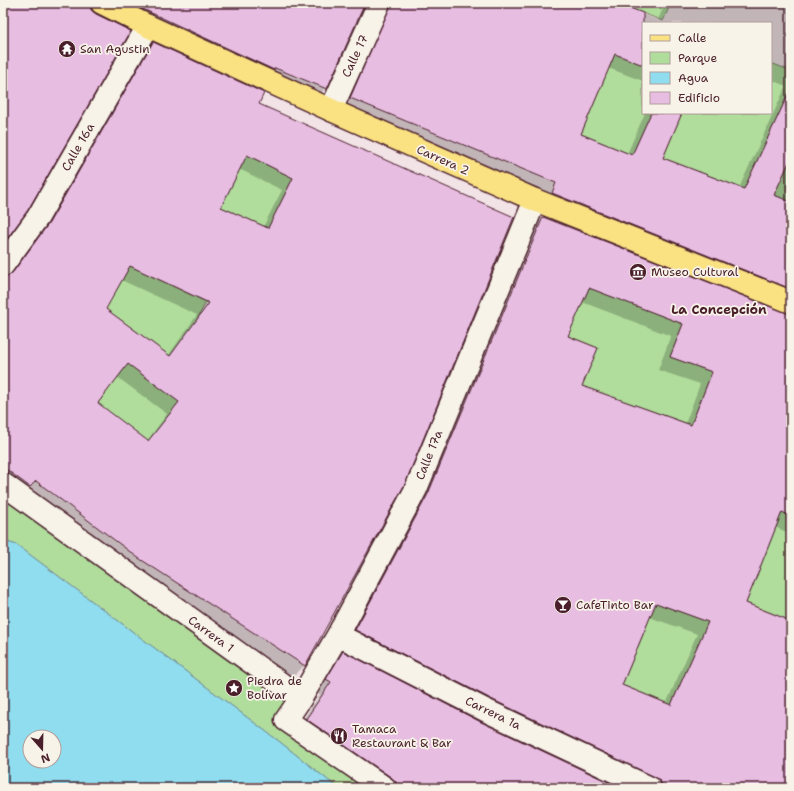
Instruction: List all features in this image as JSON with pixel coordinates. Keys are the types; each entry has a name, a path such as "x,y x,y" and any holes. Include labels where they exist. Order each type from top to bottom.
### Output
{"main road":[{"name":"Carrera 2","path":"102,3 148,26 330,110 534,200 791,302"}],"street":[{"name":"Calle 17","path":"330,110 379,3"},
{"name":"Calle 16a","path":"3,265 38,217 148,26"},
{"name":"Calle 17a","path":"301,698 338,635 416,489 534,200"},
{"name":"Carrera 1","path":"3,484 301,698"},
{"name":"Carrera 1a","path":"338,635 487,711 650,788"},
{"path":"301,698 286,720 385,788"}],"green space":[{"path":"617,3 671,3 663,21"},
{"path":"615,54 642,65 642,114 651,114 632,155 581,134"},
{"path":"772,63 791,71 791,88 744,189 663,158 682,114 772,114"},
{"path":"247,155 293,178 268,228 221,207"},
{"path":"791,158 791,202 774,195"},
{"path":"130,266 206,302 196,321 253,351 181,342 170,356 88,296 116,291"},
{"path":"220,275 236,317 206,302"},
{"path":"589,288 683,324 670,357 712,372 691,425 582,386 598,348 568,336"},
{"path":"128,364 179,402 140,452 98,403"},
{"path":"3,484 301,698 286,720 385,788 338,788 280,742 17,545 3,541"},
{"path":"782,512 791,516 791,621 746,603"},
{"path":"656,603 708,622 671,705 622,685"}],"water":[{"path":"3,541 17,545 280,742 338,788 3,788"}],"building":[{"path":"3,3 90,3 91,10 96,14 131,31 28,210 3,244"},
{"path":"130,3 365,3 327,89 275,68 274,70"},
{"path":"391,3 617,3 643,13 642,65 615,54 581,134 632,155 651,114 682,114 663,158 744,189 791,88 791,158 774,195 791,202 791,289 552,193 556,183 350,98"},
{"path":"153,42 264,93 259,104 514,217 405,484 305,666 137,557 36,481 30,487 3,467 3,277 8,276 13,272 49,223","holes":["247,155 293,178 268,228 221,207","130,266 209,303 170,356 106,309","128,364 179,402 148,441 98,403"]},
{"path":"543,217 791,314 791,516 782,512 746,603 791,621 791,788 662,788 660,781 655,777 493,700 355,630 428,494","holes":["589,288 683,324 670,357 712,372 691,425 582,386 598,348 568,336","656,603 708,622 671,705 622,685"]},
{"path":"343,651 481,722 621,788 397,788 396,782 392,778 306,719 331,682 326,679"}],"place":[{"name":"San Agustin","path":"67,49"},
{"name":"Museo Cultural","path":"638,272"},
{"name":"CafeTinto Bar","path":"563,605"},
{"name":"Piedra de Bolívar","path":"234,688"},
{"name":"Tamaca Restaurant & Bar","path":"339,736"}],"district":[{"name":"La Concepción","path":"719,309"}]}
